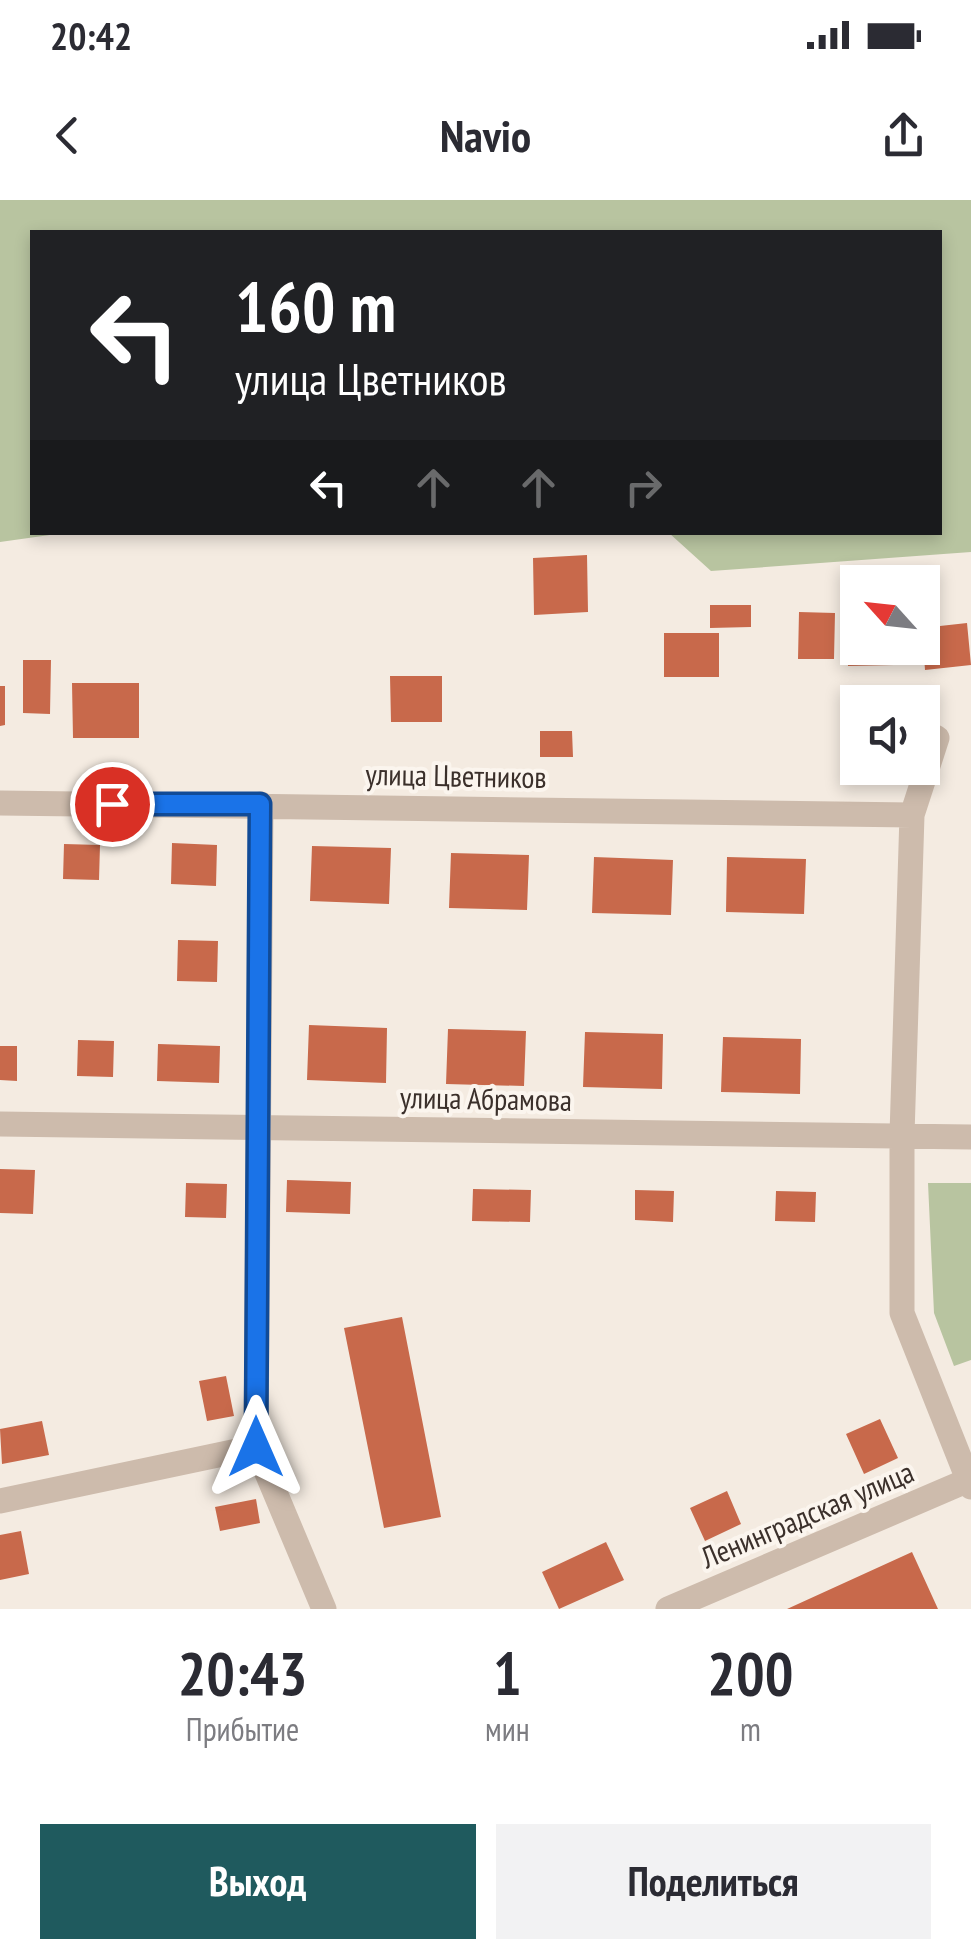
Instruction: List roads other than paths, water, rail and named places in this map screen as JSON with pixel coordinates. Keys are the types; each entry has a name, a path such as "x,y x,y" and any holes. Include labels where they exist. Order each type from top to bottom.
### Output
{"street":[{"path":"922,785 912,815 902,1135 902,1313 970,1482"},
{"name":"улица Цветников","path":"0,804 260,804 912,815"},
{"path":"260,804 256,1447 324,1609"},
{"name":"улица Абрамова","path":"0,1124 971,1138"},
{"path":"0,1501 256,1447"},
{"name":"Ленинградская улица","path":"668,1609 970,1482"}]}
